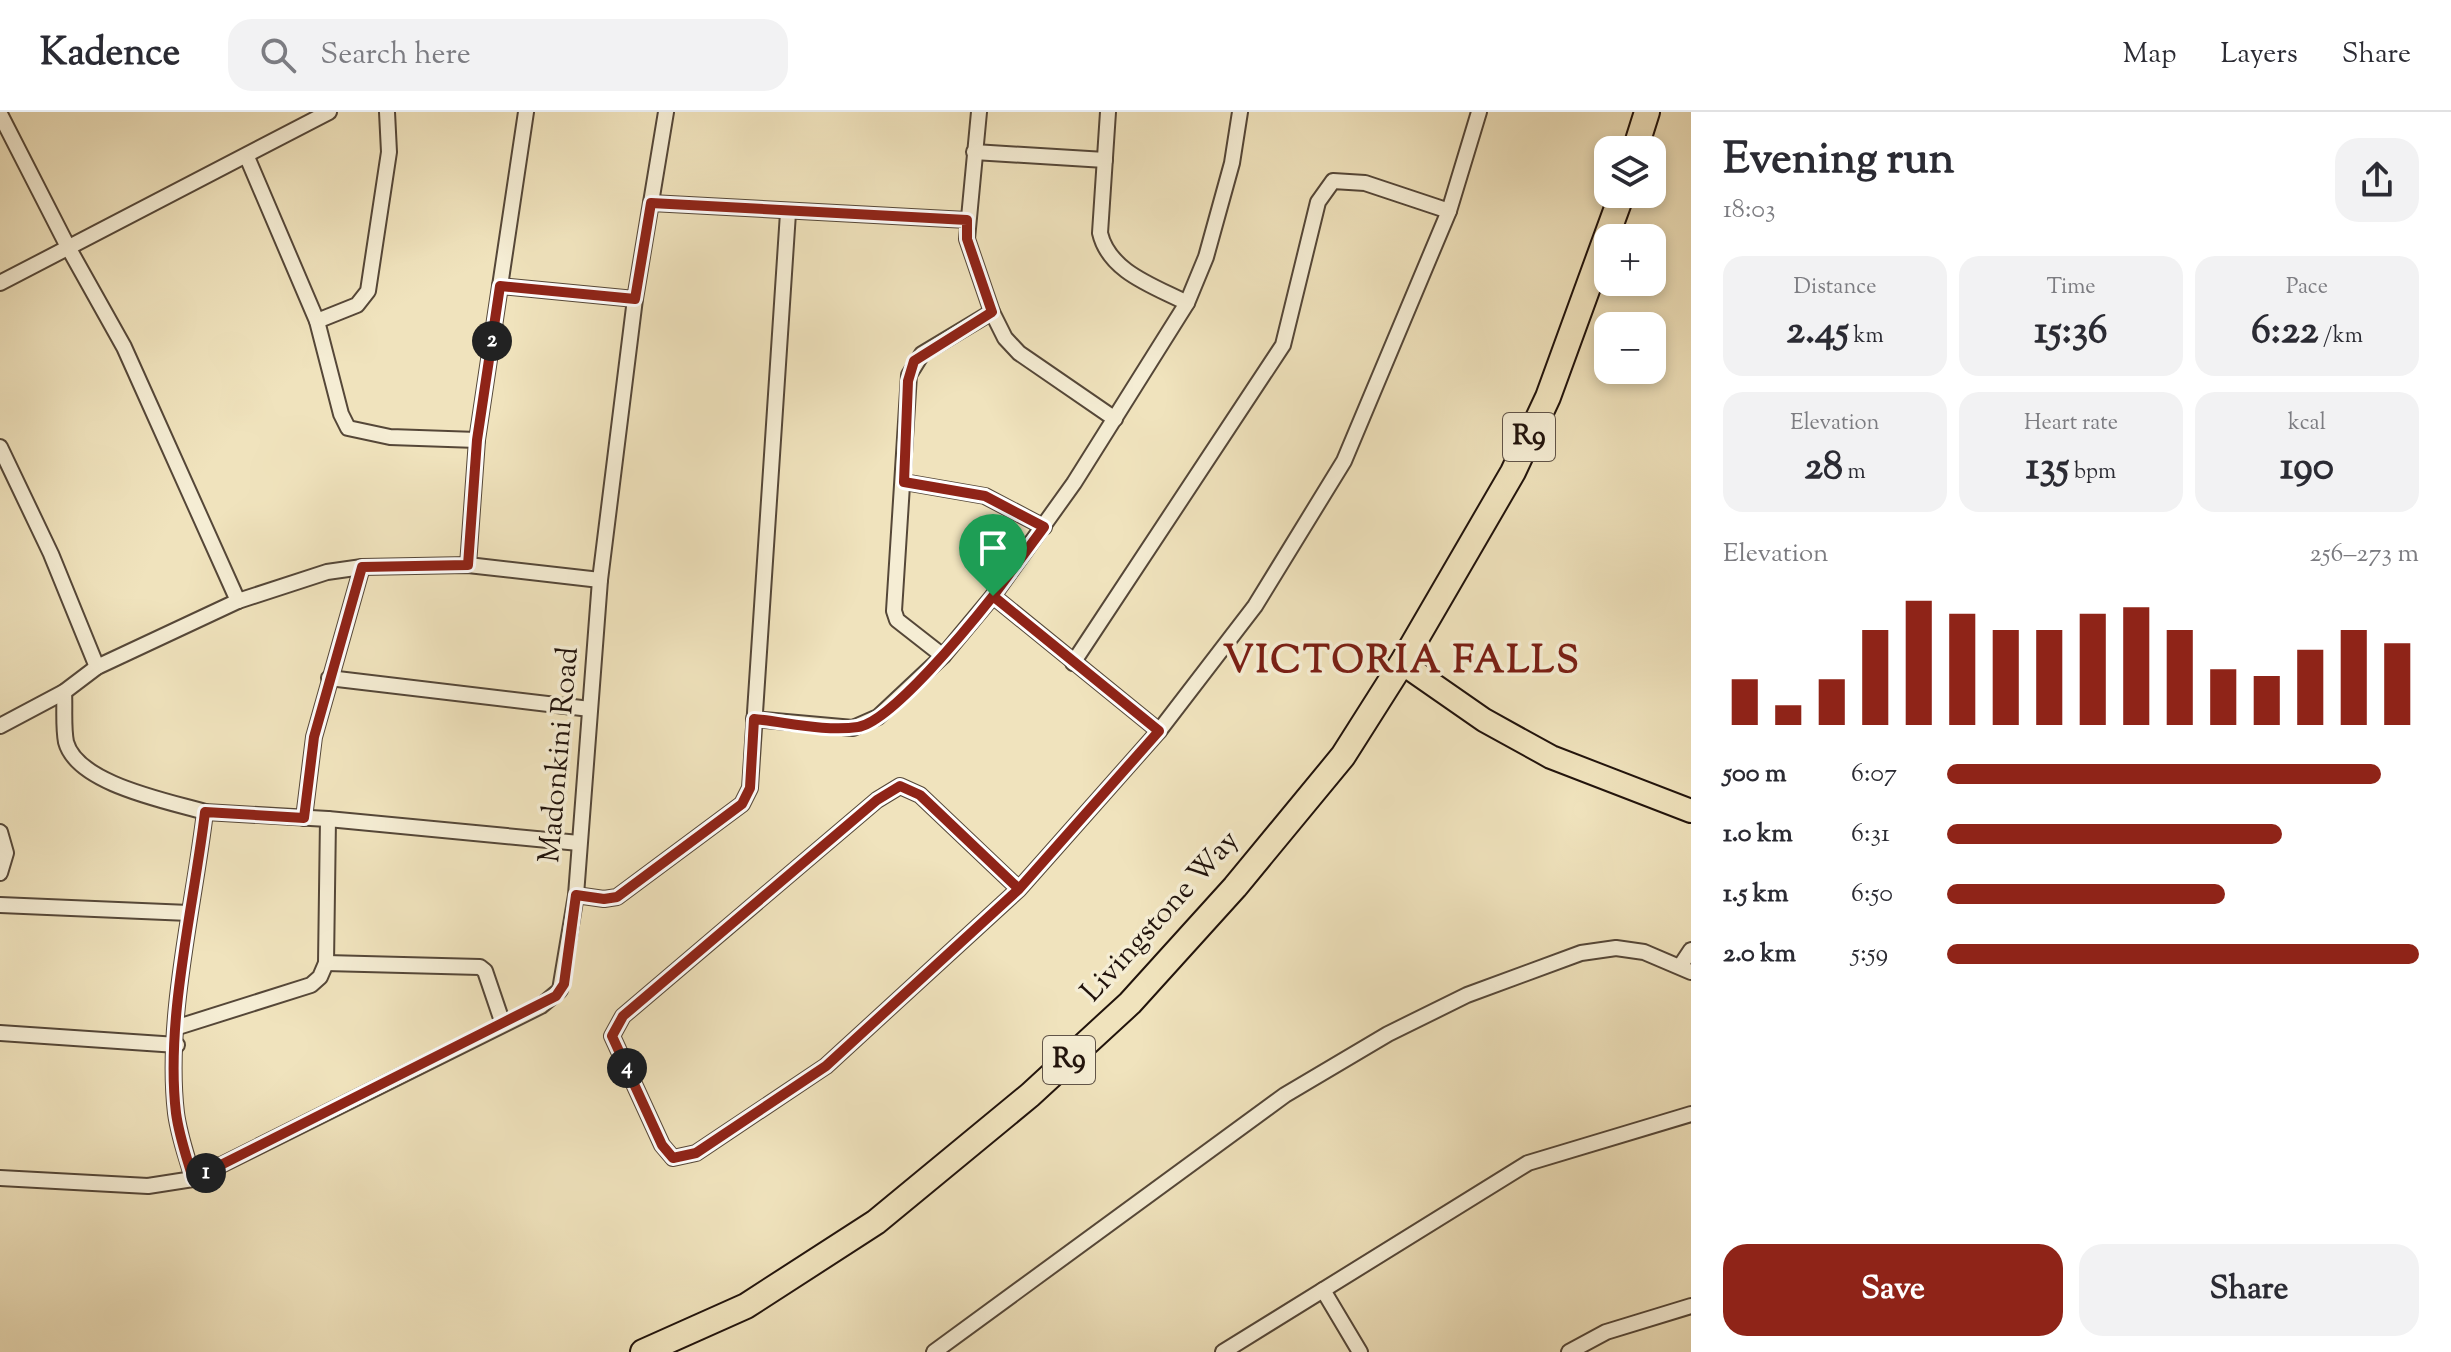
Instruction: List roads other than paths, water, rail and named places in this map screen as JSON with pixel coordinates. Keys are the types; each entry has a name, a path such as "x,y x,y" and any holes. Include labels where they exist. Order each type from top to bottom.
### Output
{"highway":[{"path":"1639,136 1647,112"},
{"name":"R9","path":"1402,663 1513,472 1548,397 1617,208"},
{"name":"Livingstone Way","path":"643,1352 746,1306 801,1273 876,1222 1030,1095 1130,1003 1235,887 1343,756 1402,663"}],"main road":[{"path":"1402,663 1484,720 1551,757 1691,811"}],"street":[{"path":"317,321 357,305 368,291 389,152 387,112"},
{"path":"468,565 477,440 526,112"},
{"name":"Madonkini Road","path":"0,1178 148,1186 193,1179 541,1006 560,990 576,895 600,580 635,299 666,112"},
{"path":"979,112 967,239 992,312 1005,338 1019,353 1115,419"},
{"path":"1108,112 1100,233 1104,251 1121,268 1187,303"},
{"path":"754,719 862,727 878,717 943,656 993,596 1044,527 1187,303 1206,257 1221,204 1240,112"},
{"path":"1019,889 920,795 900,786 877,800 623,1016 612,1036 662,1145 673,1158 696,1153 826,1066 1019,889 1159,731 1255,606 1344,461 1449,211 1479,112"},
{"path":"0,114 68,247 124,347 238,601"},
{"path":"0,283 247,157 323,114"},
{"path":"974,152 1105,160"},
{"path":"247,157 317,321 341,414 348,428 390,437 477,440"},
{"path":"1073,663 1283,345 1318,202 1333,181 1365,183 1449,211"},
{"path":"651,203 788,213 967,220"},
{"path":"576,895 604,899 617,897 742,804 750,788 788,213"},
{"path":"500,286 635,299"},
{"path":"943,656 894,616 908,381 914,361 992,312"},
{"path":"0,447 51,554 97,667"},
{"path":"904,482 985,496 1044,527"},
{"path":"0,726 64,692 97,667 238,601 327,572 362,567 468,565 600,580"},
{"path":"304,818 314,737 362,567"},
{"path":"993,596 1159,731"},
{"path":"329,678 590,709"},
{"path":"64,692 67,744 79,763 100,778 205,812 328,819 579,843"},
{"path":"193,1179 176,1109 177,1045 189,913 205,812"},
{"path":"178,1027 311,985 320,977 326,963 328,819"},
{"path":"0,832 6,853 0,873"},
{"path":"0,905 189,913"},
{"path":"934,1352 1285,1095 1388,1034 1467,995 1581,953 1616,948 1644,952 1686,968 1691,950"},
{"path":"326,963 480,967 485,971 503,1024"},
{"path":"0,1033 177,1045"},
{"path":"1223,1352 1528,1163 1691,1114"},
{"path":"1323,1290 1360,1352"},
{"path":"1569,1352 1606,1332 1691,1306"}],"district":[{"name":"VICTORIA FALLS","path":"1402,663"}]}
